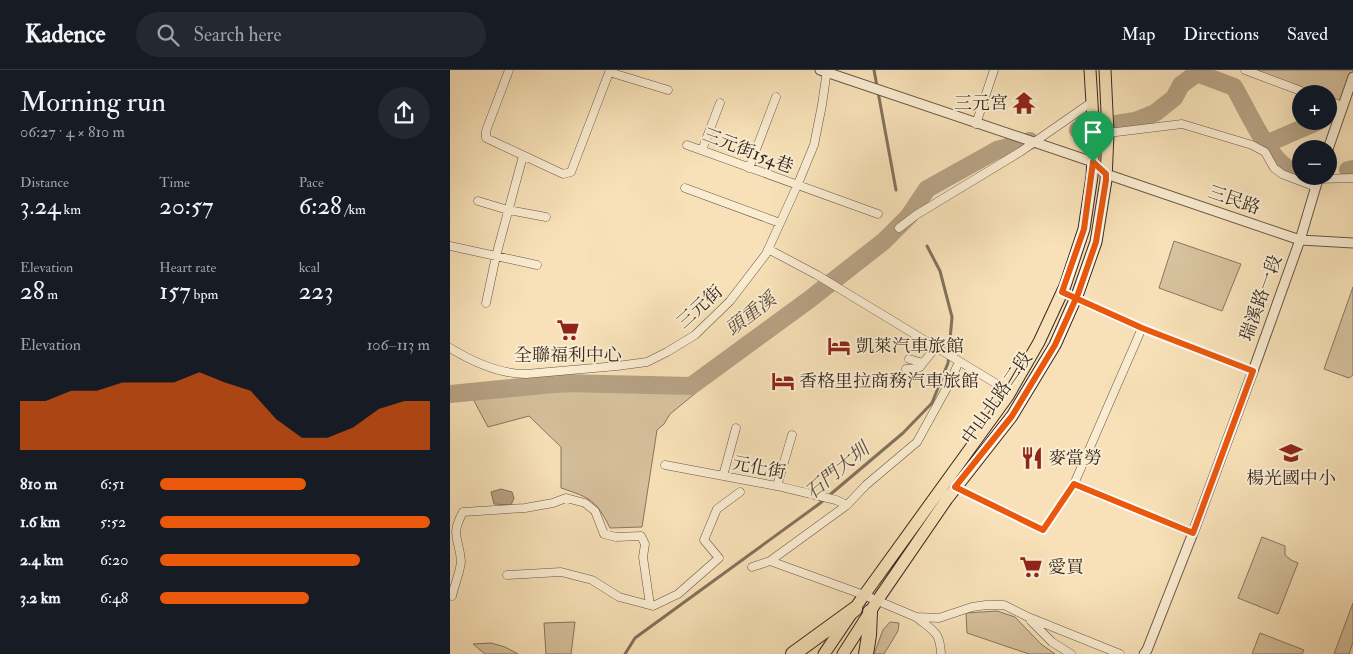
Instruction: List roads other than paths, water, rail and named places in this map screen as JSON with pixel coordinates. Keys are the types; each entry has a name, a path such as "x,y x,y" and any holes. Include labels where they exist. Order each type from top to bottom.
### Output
{"highway":[{"path":"866,654 873,606"},
{"path":"793,654 855,609"}],"main road":[{"path":"1090,70 1092,102"},
{"name":"中山北路二段","path":"844,654 873,606 955,487 1012,416 1055,345 1076,298 1096,242 1106,174 1108,118 1105,70"},
{"name":"中山北路二段","path":"824,654 864,595 1010,392 1039,342 1062,292 1084,229 1093,162 1092,102"}],"street":[{"path":"509,70 486,131 486,138 563,174 571,172 609,71 668,90"},
{"path":"976,124 994,70"},
{"path":"1245,70 1292,88"},
{"path":"824,71 1093,162 1106,174"},
{"name":"三元街","path":"450,348 494,369 513,374 647,362 695,334 730,301 768,249 798,186 814,144 822,105 824,71"},
{"path":"1331,140 1353,76"},
{"path":"749,168 776,97"},
{"path":"899,228 916,215 1034,142 1092,102"},
{"path":"702,150 720,103"},
{"path":"1337,104 1342,106"},
{"path":"1108,133 1182,124 1252,144 1266,152 1274,168 1282,174 1292,176"},
{"name":"三元街154巷","path":"687,145 878,214"},
{"path":"486,303 496,256 523,156"},
{"name":"三民路","path":"1106,174 1300,240 1353,243"},
{"path":"1337,179 1353,178"},
{"name":"瑞溪路一段","path":"1144,654 1193,533 1253,371 1300,240 1317,185"},
{"path":"685,188 780,223"},
{"path":"478,201 508,210 546,217"},
{"path":"450,246 537,264"},
{"path":"768,249 817,275 956,362 1010,392"},
{"path":"1062,292 1142,328 1253,371"},
{"path":"955,487 1043,530 1074,484 1142,328"},
{"path":"906,369 920,367 938,349"},
{"path":"909,359 923,363"},
{"path":"752,567 770,561 847,505 866,485 917,442 950,382 956,362"},
{"path":"722,476 736,428"},
{"path":"777,486 792,435"},
{"name":"元化街","path":"665,465 777,486 836,500 847,505"},
{"path":"1074,484 1193,533"},
{"path":"507,575 561,572 592,580 619,597 653,606 678,594 719,558 704,540 717,509 740,492"},
{"path":"452,596 461,562 453,534 456,522 463,512 525,508 553,504 566,498 585,503 595,511 604,534 641,536 645,544 643,557 650,605"},
{"path":"770,561 864,595 873,606 916,617 939,618 972,607 986,605 1004,606 1120,654"},
{"path":"916,617 938,634 941,639 941,654"},
{"path":"1028,617 1052,642 1071,654"}],"waterway":[{"name":"石門大圳","path":"874,70 896,190"},
{"name":"頭重溪","path":"1078,130 1135,121 1155,113 1174,98 1181,85 1197,73 1234,87 1272,153 1288,169 1292,170"},
{"name":"頭重溪","path":"1266,144 1298,130"},
{"name":"頭重溪","path":"450,394 563,383 691,386 810,299 884,241 909,216 927,189 997,150 1030,141"},
{"path":"1348,170 1353,169"},
{"name":"石門大圳","path":"625,654 635,638 819,504 903,433 932,403 948,363 952,317 940,271 927,246"}],"place":[{"name":"三元宮","path":"1024,103"},
{"name":"全聯福利中心","path":"568,330"},
{"name":"凱萊汽車旅館","path":"839,346"},
{"name":"香格里拉商務汽車旅館","path":"783,381"},
{"name":"楊光國中小","path":"1291,453"},
{"name":"麥當勞","path":"1032,458"},
{"name":"愛買","path":"1031,567"}]}
